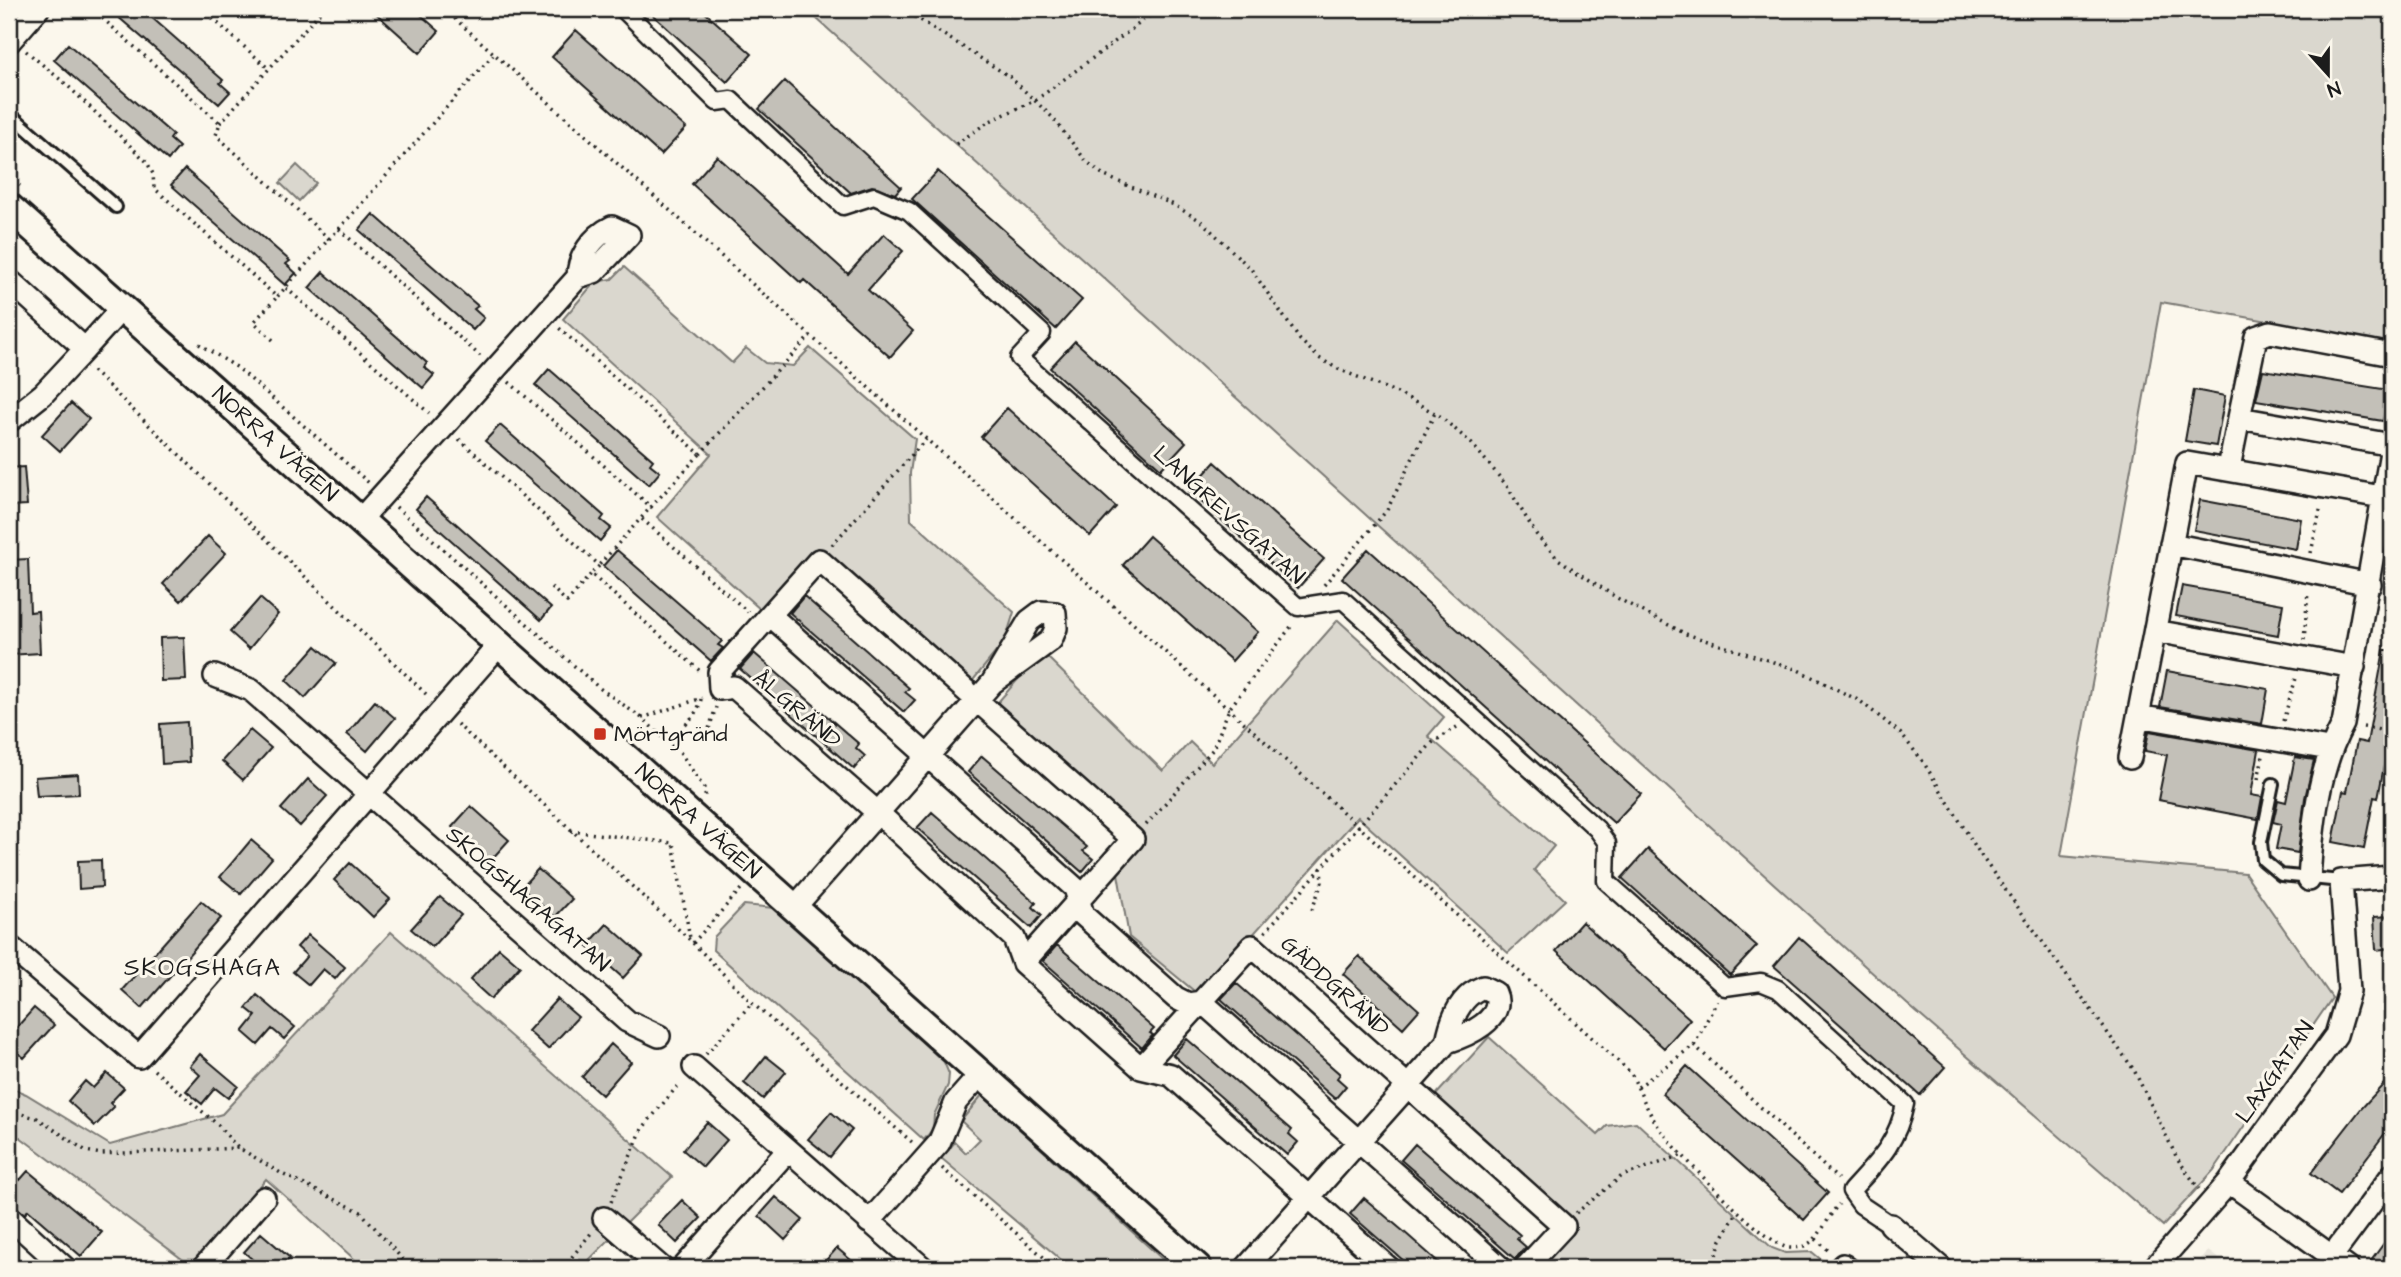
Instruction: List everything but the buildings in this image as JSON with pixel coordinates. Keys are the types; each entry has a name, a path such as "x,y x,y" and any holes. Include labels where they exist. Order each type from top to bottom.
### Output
{"street":[{"path":"10,39 38,9"},
{"name":"LANGREVSGATAN","path":"622,9 717,102 731,100 844,205 874,196 909,211 1042,333 1019,358 1298,607 1343,600 1597,829 1606,843 1606,881 1725,987"},
{"name":"NORRA VÄGEN","path":"19,201 123,307 979,1076 1198,1268"},
{"path":"360,520 578,277"},
{"path":"9,280 81,352"},
{"path":"9,421 43,394 123,307"},
{"path":"2229,468 2256,337 2270,331 2392,355"},
{"path":"2239,418 2392,445 2373,541 2375,555 2370,584 2343,724 2329,750 2311,851 2309,880"},
{"path":"2130,758 2187,463 2229,468 2382,497"},
{"path":"2171,544 2370,584"},
{"path":"820,559 1133,839 1023,963 1142,1068 1171,1075 1389,1268"},
{"name":"ÅLGRÄND","path":"820,559 719,672 720,689 734,687 877,811 1014,938 1023,963"},
{"path":"766,620 927,756 1075,888 1083,915 1176,999 1188,1004 1202,1002 1501,1268"},
{"path":"2155,631 2354,667"},
{"path":"9,946 139,1058 499,645"},
{"name":"SKOGSHAGAGATAN","path":"215,676 251,690 627,1020 659,1036"},
{"path":"794,908 992,683"},
{"path":"2138,716 2329,750"},
{"path":"2341,881 2392,877"},
{"name":"LAXGATAN","path":"2154,1268 2230,1182 2336,1035 2348,991 2341,881"},
{"name":"GÄDDGRÄND","path":"1142,1068 1252,946 1564,1226"},
{"path":"1725,987 1762,982 1778,989 1905,1104 1892,1144 1851,1191 1861,1205 1891,1225 1941,1268"},
{"path":"1247,1268 1447,1042"},
{"path":"694,1067 869,1222 908,1264"},
{"path":"869,1222 928,1156 945,1133 956,1102 979,1076"},
{"path":"682,1268 788,1150"},
{"path":"2230,1182 2340,1262 2390,1182"},
{"path":"204,1268 264,1198"},
{"path":"9,1217 65,1268"},
{"path":"604,1218 662,1268"},
{"path":"1525,1268 1564,1226"},
{"path":"1840,1268 1843,1265 1847,1268"}],"lane":[{"path":"9,113 116,207"},
{"path":"2273,784 2261,842 2263,860 2281,875 2309,880 2341,881"}],"path":[{"path":"92,9 220,123"},
{"path":"202,9 269,68"},
{"path":"323,9 220,123 216,135 329,239"},
{"path":"444,9 1229,709 1631,1073 1658,1127 1738,1211 1777,1245 1790,1248 1816,1239 1833,1210 1851,1191 1694,1045"},
{"path":"904,9 1010,77 1036,100 1087,162 1105,176 1174,205 1201,221 1251,269 1300,340 1319,358 1436,413 1472,444 1507,486 1536,534 1558,559 1617,598 1686,634 1798,670 1860,701 1900,733 1922,760 1982,857 2134,1070 2177,1158 2190,1180 2212,1202"},
{"path":"956,145 988,122 1036,100 1159,9"},
{"path":"10,39 68,86 147,162 153,174 154,188 277,297"},
{"path":"273,340 254,322 493,54"},
{"path":"9,176 19,201"},
{"path":"339,229 651,507"},
{"path":"286,288 599,565"},
{"path":"544,314 700,454"},
{"path":"551,587 567,602 810,336"},
{"path":"197,342 238,368 598,687 642,718 676,750 704,788 706,797 702,807"},
{"path":"81,352 442,709 692,941 752,1003 1056,1268"},
{"path":"1133,839 1213,749 1229,709 1308,606 1387,510 1436,413"},
{"path":"820,559 926,439"},
{"path":"642,519 766,620"},
{"path":"591,574 720,689"},
{"path":"642,718 701,699 720,689"},
{"path":"707,735 720,689"},
{"path":"676,750 674,743 678,733 699,709 701,699"},
{"path":"1252,946 1442,734 1476,722"},
{"path":"2343,724 2392,732"},
{"path":"571,831 673,843 692,941"},
{"path":"1312,910 1322,882 1321,868"},
{"path":"692,941 741,889"},
{"path":"1638,1087 1694,1045 1725,987"},
{"path":"562,1268 604,1218 642,1129 752,1003"},
{"path":"139,1058 218,1125 239,1148 255,1155 284,1175 361,1212 410,1268"},
{"path":"9,1111 37,1118 86,1151 101,1154 239,1148"},
{"path":"1564,1226 1591,1198 1622,1176 1683,1155"},
{"path":"1712,1268 1721,1240 1738,1211"}],"shaded area":[{"path":"806,9 2392,9 2392,343 2161,302 2061,856 2245,873 2332,998 2214,1170 2163,1226 1907,1004"},
{"path":"297,165 316,183 299,201 280,183"},
{"path":"624,267 732,363 746,348 765,363 793,366 810,348 915,439 910,473 911,520 1014,612 1005,641 970,684 817,551 761,610 657,517 711,454 563,319 595,282 612,279"},
{"path":"1338,620 1444,717 1428,736 1554,846 1534,870 1565,900 1508,953 1358,817 1199,995 1129,937 1117,868 1140,843 991,710 1042,652 1163,771 1190,742 1212,763"},
{"path":"744,905 774,908 944,1062 949,1074 948,1085 934,1115 933,1129 924,1140 713,950 714,937"},
{"path":"391,932 672,1177 581,1268 364,1268 266,1179 194,1268 20,1137 9,1149 9,1087 26,1094 110,1145 222,1114"},
{"path":"1489,1037 1598,1135 1607,1126 1636,1122 1772,1248 1785,1253 1812,1252 1830,1267 1533,1268 1575,1221 1435,1096"},
{"path":"982,1095 1172,1268 1071,1268 941,1158 955,1142 966,1153 980,1139 961,1121"},
{"path":"2208,1251 2231,1268 2193,1268"}],"place":[{"name":"Mörtgränd","path":"600,734"}],"district":[{"name":"SKOGSHAGA","path":"203,968"}]}
